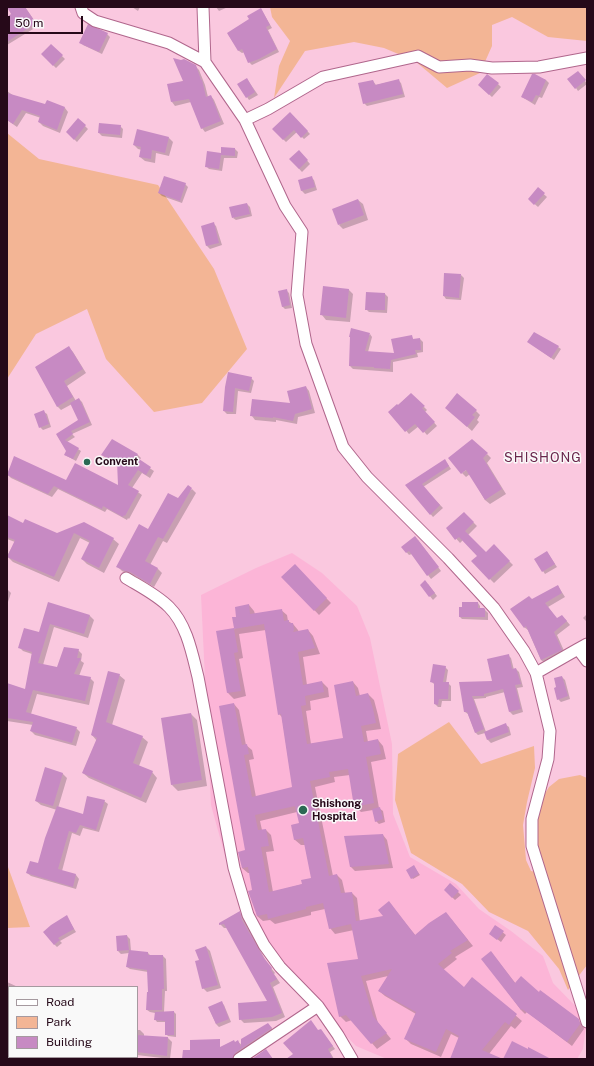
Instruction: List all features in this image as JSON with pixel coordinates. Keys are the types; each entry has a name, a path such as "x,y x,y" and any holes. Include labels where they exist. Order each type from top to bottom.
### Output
{"street":[{"path":"81,7 83,13 95,21 169,43 205,62 245,120 285,206 302,232 297,295 306,344 343,447 367,477 448,558 494,608 524,651 536,673 550,731 548,759 532,819 532,846 587,1022"},
{"path":"203,7 205,62"},
{"path":"245,120 268,109 323,77 418,56 439,67 470,65 492,68 539,67 587,58"},
{"path":"126,578 157,596 170,607 182,624 191,649 198,677 234,868 248,915 264,945 280,967 318,1006 352,1059"},
{"path":"536,673 582,647 587,661"},
{"path":"239,1059 318,1006"}],"shaded area":[{"name":"Shishong Hospital","path":"292,553 322,573 357,606 370,638 392,744 393,814 410,857 456,884 479,909 511,931 543,956 553,983 587,1018 583,1049 577,1059 387,1059 356,1046 283,972 241,914 211,805 201,595 256,568"}],"green space":[{"path":"270,7 587,7 587,41 548,37 512,17 492,25 492,46 480,73 447,88 415,61 384,48 354,42 305,51 274,98 279,66 290,41 272,17"},
{"path":"7,133 39,159 158,185 214,269 247,349 202,403 154,412 106,359 87,309 36,334 7,379"},
{"path":"449,722 481,764 534,746 535,768 523,825 526,860 531,871 545,874 544,865 534,839 541,800 549,787 559,779 580,775 587,778 587,965 568,990 559,969 528,931 489,912 462,884 411,853 395,800 398,754"},
{"path":"7,864 8,867 30,927 7,928"}],"building":[{"path":"7,7 25,7 36,23 7,42 7,17 11,14"},
{"path":"261,8 270,25 266,27 277,49 248,63 242,49 238,51 227,33 249,19 247,16"},
{"path":"88,24 108,33 99,52 79,43"},
{"path":"51,44 63,55 53,66 41,54"},
{"path":"173,58 181,60 184,59 196,65 202,80 206,97 211,95 221,121 201,129 189,99 171,102 167,84 183,81"},
{"path":"578,71 586,80 575,89 567,79"},
{"path":"487,74 499,83 489,95 478,85"},
{"path":"532,74 546,80 539,96 536,95 532,102 521,97"},
{"path":"247,78 255,92 246,98 237,84"},
{"path":"399,79 403,94 363,104 358,83 373,80 375,85"},
{"path":"7,93 45,104 47,100 65,107 57,130 38,122 40,116 22,110 13,124 7,120"},
{"path":"290,112 308,131 301,138 294,130 283,140 272,129"},
{"path":"78,118 86,125 74,140 66,132"},
{"path":"99,123 121,125 120,135 98,133"},
{"path":"137,129 169,137 165,153 152,150 151,159 139,157 141,147 133,145"},
{"path":"221,147 235,148 235,156 221,155 219,169 205,167 207,151 221,153"},
{"path":"299,150 308,160 299,169 289,159"},
{"path":"164,176 186,183 180,201 158,193"},
{"path":"312,176 315,187 301,191 298,180"},
{"path":"538,187 545,193 534,205 528,199"},
{"path":"358,199 364,215 338,225 332,209"},
{"path":"247,203 250,214 232,218 229,207"},
{"path":"214,222 219,243 206,246 201,226"},
{"path":"444,273 461,274 459,298 443,296"},
{"path":"323,286 349,289 346,318 320,315"},
{"path":"287,289 290,305 282,307 278,291"},
{"path":"366,292 385,293 385,310 365,310"},
{"path":"351,328 370,333 365,351 394,353 391,339 412,335 413,339 420,338 421,350 415,350 416,354 391,360 390,369 349,366 349,337"},
{"path":"534,332 559,346 551,358 527,342"},
{"path":"69,346 83,369 64,381 73,397 57,407 35,367"},
{"path":"228,372 252,377 249,391 235,388 233,412 223,411"},
{"path":"306,386 312,409 295,414 293,421 273,417 250,416 252,399 290,403 287,391"},
{"path":"411,393 425,406 422,408 435,422 423,433 415,424 405,432 388,412"},
{"path":"457,393 477,410 472,415 475,417 467,427 445,408"},
{"path":"79,398 90,422 71,431 73,434 65,440 79,448 73,459 64,455 66,451 56,434 78,420 70,403"},
{"path":"44,410 49,424 39,428 34,414"},
{"path":"112,439 138,454 136,457 151,467 146,475 138,470 128,485 139,491 123,517 103,506 102,509 54,486 48,494 7,475 14,456 66,480 75,463 118,485 117,462 101,455"},
{"path":"472,439 488,453 483,458 502,489 485,500 466,470 461,474 448,458"},
{"path":"445,459 449,466 422,484 440,505 430,515 405,485"},
{"path":"188,485 192,488 163,539 158,537 145,561 158,568 150,584 130,572 116,567 139,524 148,529 168,493 178,498"},
{"path":"464,512 474,522 465,531 486,552 494,544 510,561 489,580 471,561 477,556 459,537 455,540 446,528"},
{"path":"7,515 23,523 25,519 57,533 84,522 114,538 99,568 81,559 90,541 74,533 54,577 7,557 15,540 7,537"},
{"path":"415,536 439,567 427,576 409,551 406,553 401,547"},
{"path":"547,551 555,564 542,572 534,559"},
{"path":"295,564 327,598 314,611 281,577"},
{"path":"425,580 435,593 429,597 420,585"},
{"path":"558,585 562,593 545,603 557,618 562,615 567,621 554,632 562,650 541,660 526,626 524,628 510,609 529,596 532,599"},
{"path":"48,602 90,615 84,634 50,624 38,663 57,667 64,647 79,649 77,658 81,658 74,674 91,677 85,701 33,690 26,712 77,727 72,743 30,731 33,722 7,718 7,683 25,689 32,652 18,648 24,628 39,632"},
{"path":"462,602 478,602 478,608 485,609 485,617 459,617 459,607 462,607"},
{"path":"249,604 250,614 282,609 284,621 289,620 289,623 293,623 293,632 308,629 315,648 298,652 303,685 322,681 324,692 305,696 306,705 301,706 307,744 343,738 334,685 353,681 356,696 368,693 376,723 361,726 364,742 378,739 381,754 366,757 374,803 354,807 348,769 329,772 330,777 310,781 329,876 337,874 341,893 352,892 356,921 383,916 378,910 389,901 415,935 429,923 446,912 468,940 450,951 452,953 438,964 464,987 472,977 517,1014 509,1025 505,1022 482,1050 503,1059 450,1059 459,1036 446,1029 436,1052 404,1039 416,1012 378,991 392,969 361,976 373,1016 387,1033 371,1044 346,1015 339,1017 327,963 358,959 351,924 329,929 323,903 268,919 267,914 257,916 248,891 252,890 248,867 242,868 238,852 245,850 219,706 234,703 242,745 247,744 249,754 244,755 252,797 292,787 281,714 278,715 264,624 234,629 238,652 234,653 241,691 227,693 216,631 234,628 232,617 236,617 235,607","holes":["295,806 299,823 291,825 294,840 303,838 311,878 301,880 302,884 269,892 261,847 269,846 266,829 258,830 255,815"]},
{"path":"509,654 512,669 516,668 521,684 515,685 521,709 509,712 503,689 484,694 484,696 472,696 484,729 475,733 467,712 464,712 459,682 492,681 487,659"},
{"path":"433,664 446,666 443,682 449,682 448,699 439,699 438,705 434,704 434,683 430,682"},
{"path":"108,671 120,674 106,722 143,736 133,763 153,771 141,798 82,773 97,738 91,735"},
{"path":"562,676 568,696 557,700 554,688 556,687 554,678"},
{"path":"191,713 202,780 171,785 161,718"},
{"path":"506,723 509,732 487,740 484,732"},
{"path":"45,767 63,773 53,806 35,801"},
{"path":"87,796 105,800 96,830 80,825 76,833 69,831 58,869 76,874 73,887 26,873 30,861 38,863 45,838 57,806 83,814"},
{"path":"380,807 383,819 375,822 372,809"},
{"path":"383,834 389,864 350,867 344,836"},
{"path":"414,865 419,874 411,879 406,870"},
{"path":"450,883 459,891 452,898 444,890"},
{"path":"240,911 242,920 264,958 272,968 271,970 277,979 270,983 282,1013 272,1017 239,1020 238,1003 267,1001 224,924 219,925 219,923"},
{"path":"67,915 74,929 58,938 60,940 54,945 43,932"},
{"path":"495,925 504,931 497,940 489,934"},
{"path":"127,935 129,950 117,951 116,936"},
{"path":"206,946 218,985 202,989 195,961 199,960 195,950"},
{"path":"129,950 148,952 148,955 163,955 164,989 162,989 162,1010 146,1010 148,992 147,970 126,967"},
{"path":"491,951 515,983 521,976 539,992 540,990 579,1019 580,1024 567,1042 522,1009 521,1010 481,959"},
{"path":"222,1001 229,1019 216,1024 208,1007"},
{"path":"174,1011 174,1035 165,1035 165,1021 154,1020 155,1012"},
{"path":"311,1020 318,1030 321,1029 333,1046 328,1049 333,1059 286,1059 293,1054 283,1043"},
{"path":"268,1023 272,1028 235,1053 232,1059 182,1059 183,1050 190,1050 190,1040 220,1039 220,1047 234,1040 235,1042 238,1040 241,1047 241,1039"},
{"path":"138,1035 168,1037 167,1056 138,1052"},
{"path":"512,1041 528,1049 528,1047 551,1059 503,1059"},
{"path":"266,1049 273,1059 252,1059"}],"place":[{"name":"Convent","path":"87,462"},
{"name":"Shishong Hospital","path":"303,810"}],"district":[{"name":"SHISHONG","path":"543,458"}]}
